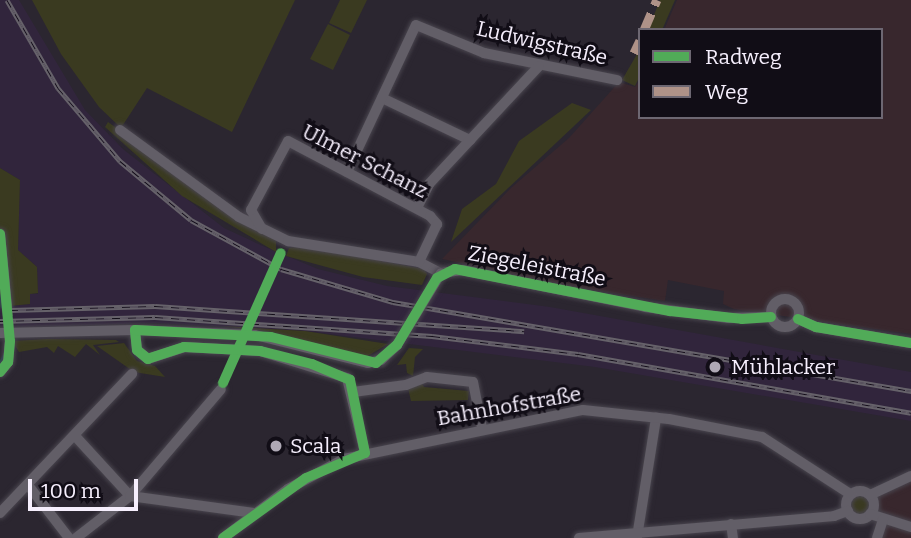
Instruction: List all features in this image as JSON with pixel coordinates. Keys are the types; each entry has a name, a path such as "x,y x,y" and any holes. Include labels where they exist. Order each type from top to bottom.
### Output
{"street":[{"name":"Ludwigstraße","path":"347,172 416,25 484,53 617,80"},
{"path":"417,208 429,184 539,66"},
{"path":"382,98 470,140"},
{"name":"Ziegeleistraße","path":"120,131 262,230 288,241 419,262 441,273 462,270 702,315 771,317 784,327 798,319"},
{"name":"Ulmer Schanz","path":"262,230 251,210 288,141 417,208 437,224 419,262"},
{"path":"0,234 7,306"},
{"name":"Ziegeleistraße","path":"0,333 135,330 271,337 376,363 397,345 441,273"},
{"name":"Ziegeleistraße","path":"771,317 775,303 788,300 798,309 798,319"},
{"name":"Ziegeleistraße","path":"798,319 816,327 911,343"},
{"path":"135,330 138,350 148,359 184,347 267,352 344,376 353,392 365,453"},
{"path":"0,372 8,362 10,341"},
{"path":"0,513 132,374"},
{"path":"353,392 407,385 427,377 473,382 482,428"},
{"path":"76,538 130,496 221,389"},
{"name":"Bahnhofstraße","path":"223,538 254,513 325,468 365,453 482,428 583,411 656,418 762,437 850,494"},
{"path":"637,535 656,418"},
{"path":"75,437 130,496 254,513"},
{"path":"848,511 850,494 858,491 870,495 911,476"},
{"path":"28,485 68,538"},
{"path":"579,538 637,535 848,511 858,519 870,514 874,507 870,495"},
{"path":"870,514 911,527"},
{"path":"877,538 883,519"},
{"path":"731,524 733,538"}],"shaded area":[{"path":"0,0 19,0 85,110 124,150 224,228 265,247 318,269 387,286 550,307 911,372 911,421 595,367 305,331 155,323 0,328 0,307 30,304 30,294 38,294 37,267 18,250 20,180 0,168"},
{"path":"32,0 295,0 232,132 147,88 121,128 99,107 61,54"},
{"path":"340,0 367,0 351,33 329,23"},
{"path":"660,0 675,0 663,28 649,28"},
{"path":"677,0 911,0 911,334 734,309 723,304 724,291 668,280 665,301 561,285 442,259 511,188 569,138 619,82 635,87 638,82 638,119 883,119 883,28 665,28"},
{"path":"328,24 350,35 333,70 310,59"},
{"path":"638,52 638,80 635,86 622,80"},
{"path":"572,103 591,110 451,242 462,209 496,184 519,141"},
{"path":"108,122 276,241 276,252 182,196 105,127"},
{"path":"0,168 20,180 18,250 37,267 38,293 30,294 30,304 0,307"},
{"path":"301,246 424,269 427,274 422,285 363,277 286,256 289,248"},
{"path":"222,326 305,331 388,344 366,357 272,332"},
{"path":"47,339 119,342 93,345 100,355 86,344 75,357 58,346 54,353 47,347 19,352 12,341"},
{"path":"124,343 137,361 155,366 165,377 134,372 97,346"},
{"path":"409,348 423,349 415,357 413,376 407,373 406,364 397,365"},
{"path":"421,382 424,387 469,391 468,400 411,401 408,388"},
{"path":"911,481 911,538 874,538 878,496"},
{"path":"860,496 866,499 869,505 866,511 860,514 854,511 851,505 854,499"}],"waterway":[{"path":"1,296 2,306"},
{"path":"0,363 4,354"}],"tunnel":[{"path":"7,306 10,341"}],"railway":[{"path":"7,0 58,88 120,161 191,220 281,269 393,302 911,391"},
{"path":"10,310 155,306 524,331"},
{"path":"0,321 155,317 432,336 578,354 911,413"}],"marked path":[{"path":"645,28 657,0"},
{"path":"634,53 638,44"}],"cycle path":[{"path":"0,234 10,341 8,362 0,372"},
{"path":"223,383 281,253"},
{"path":"223,538 306,478 365,453 350,380 312,364 260,351 184,347 148,359 137,350 135,330 271,337 376,363 397,345 437,278 455,269 670,311 742,319 771,317"},
{"path":"798,319 816,327 911,343"}],"place":[{"name":"Mühlacker","path":"715,367"},
{"name":"Scala","path":"276,446"}]}
